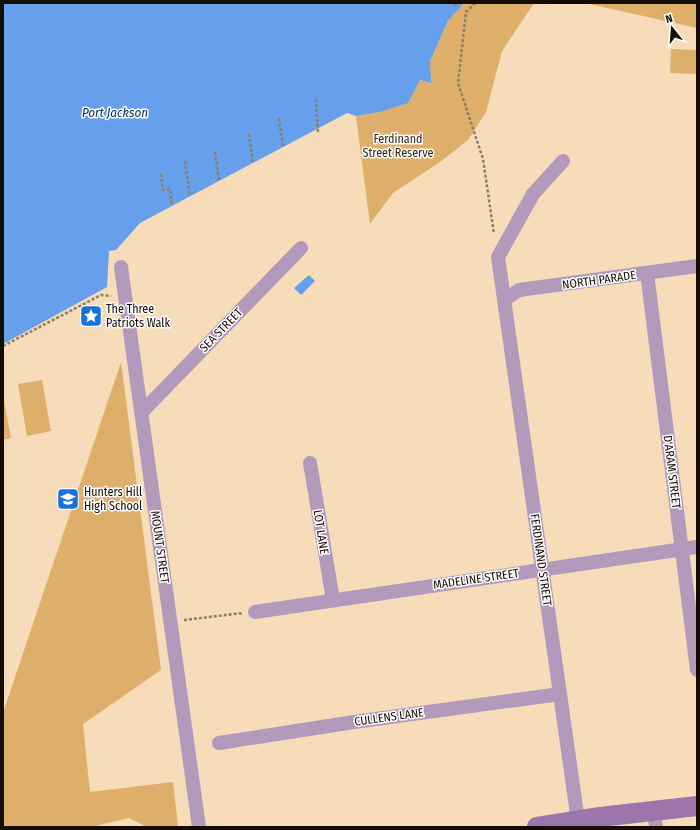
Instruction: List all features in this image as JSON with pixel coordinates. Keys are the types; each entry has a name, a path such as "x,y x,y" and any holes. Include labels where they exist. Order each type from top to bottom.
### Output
{"street":[{"name":"FERDINAND STREET","path":"563,161 533,194 498,257 578,821"},
{"name":"SEA STREET","path":"142,412 301,248"},
{"name":"NORTH PARADE","path":"504,300 519,290 697,266"},
{"name":"MOUNT STREET","path":"122,267 199,827"},
{"name":"D'ARAM STREET","path":"646,273 697,670"},
{"name":"LOT LANE","path":"310,463 333,600"},
{"name":"MADELINE STREET","path":"255,612 697,547"},
{"name":"CULLENS LANE","path":"219,743 362,721 560,694"},
{"path":"537,827 578,821 655,819 697,806"}],"path":[{"path":"455,3 456,8"},
{"path":"475,3 466,12 458,83 483,159 494,236"},
{"path":"316,99 318,132"},
{"path":"279,118 282,146"},
{"path":"249,134 253,163"},
{"path":"215,152 219,181"},
{"path":"185,161 190,196"},
{"path":"161,174 163,190 170,189 172,205"},
{"path":"3,346 101,295 126,298"},
{"path":"171,622 255,612"}],"green space":[{"name":"Ferdinand Street Reserve","path":"464,3 534,3 502,51 486,112 468,140 440,162 393,193 370,224 356,116 380,112 420,80 430,83 430,61 448,21"},
{"path":"585,3 697,3 697,28"},
{"path":"671,49 697,50 697,74 670,73"},
{"path":"121,362 161,670 83,724 90,792 173,782 178,827 147,827 129,818 91,827 3,827 3,713"},
{"path":"42,380 51,431 27,436 18,384"},
{"path":"3,395 11,438 3,440"}],"water":[{"name":"Port Jackson","path":"3,3 464,3 448,21 430,61 431,83 420,80 408,103 380,112 356,116 347,113 140,223 116,250 109,251 107,287 3,344"},
{"path":"309,275 315,281 301,295 294,288"}],"place":[{"name":"The Three Patriots Walk","path":"91,316"},
{"name":"Hunters Hill High School","path":"68,499"}]}
